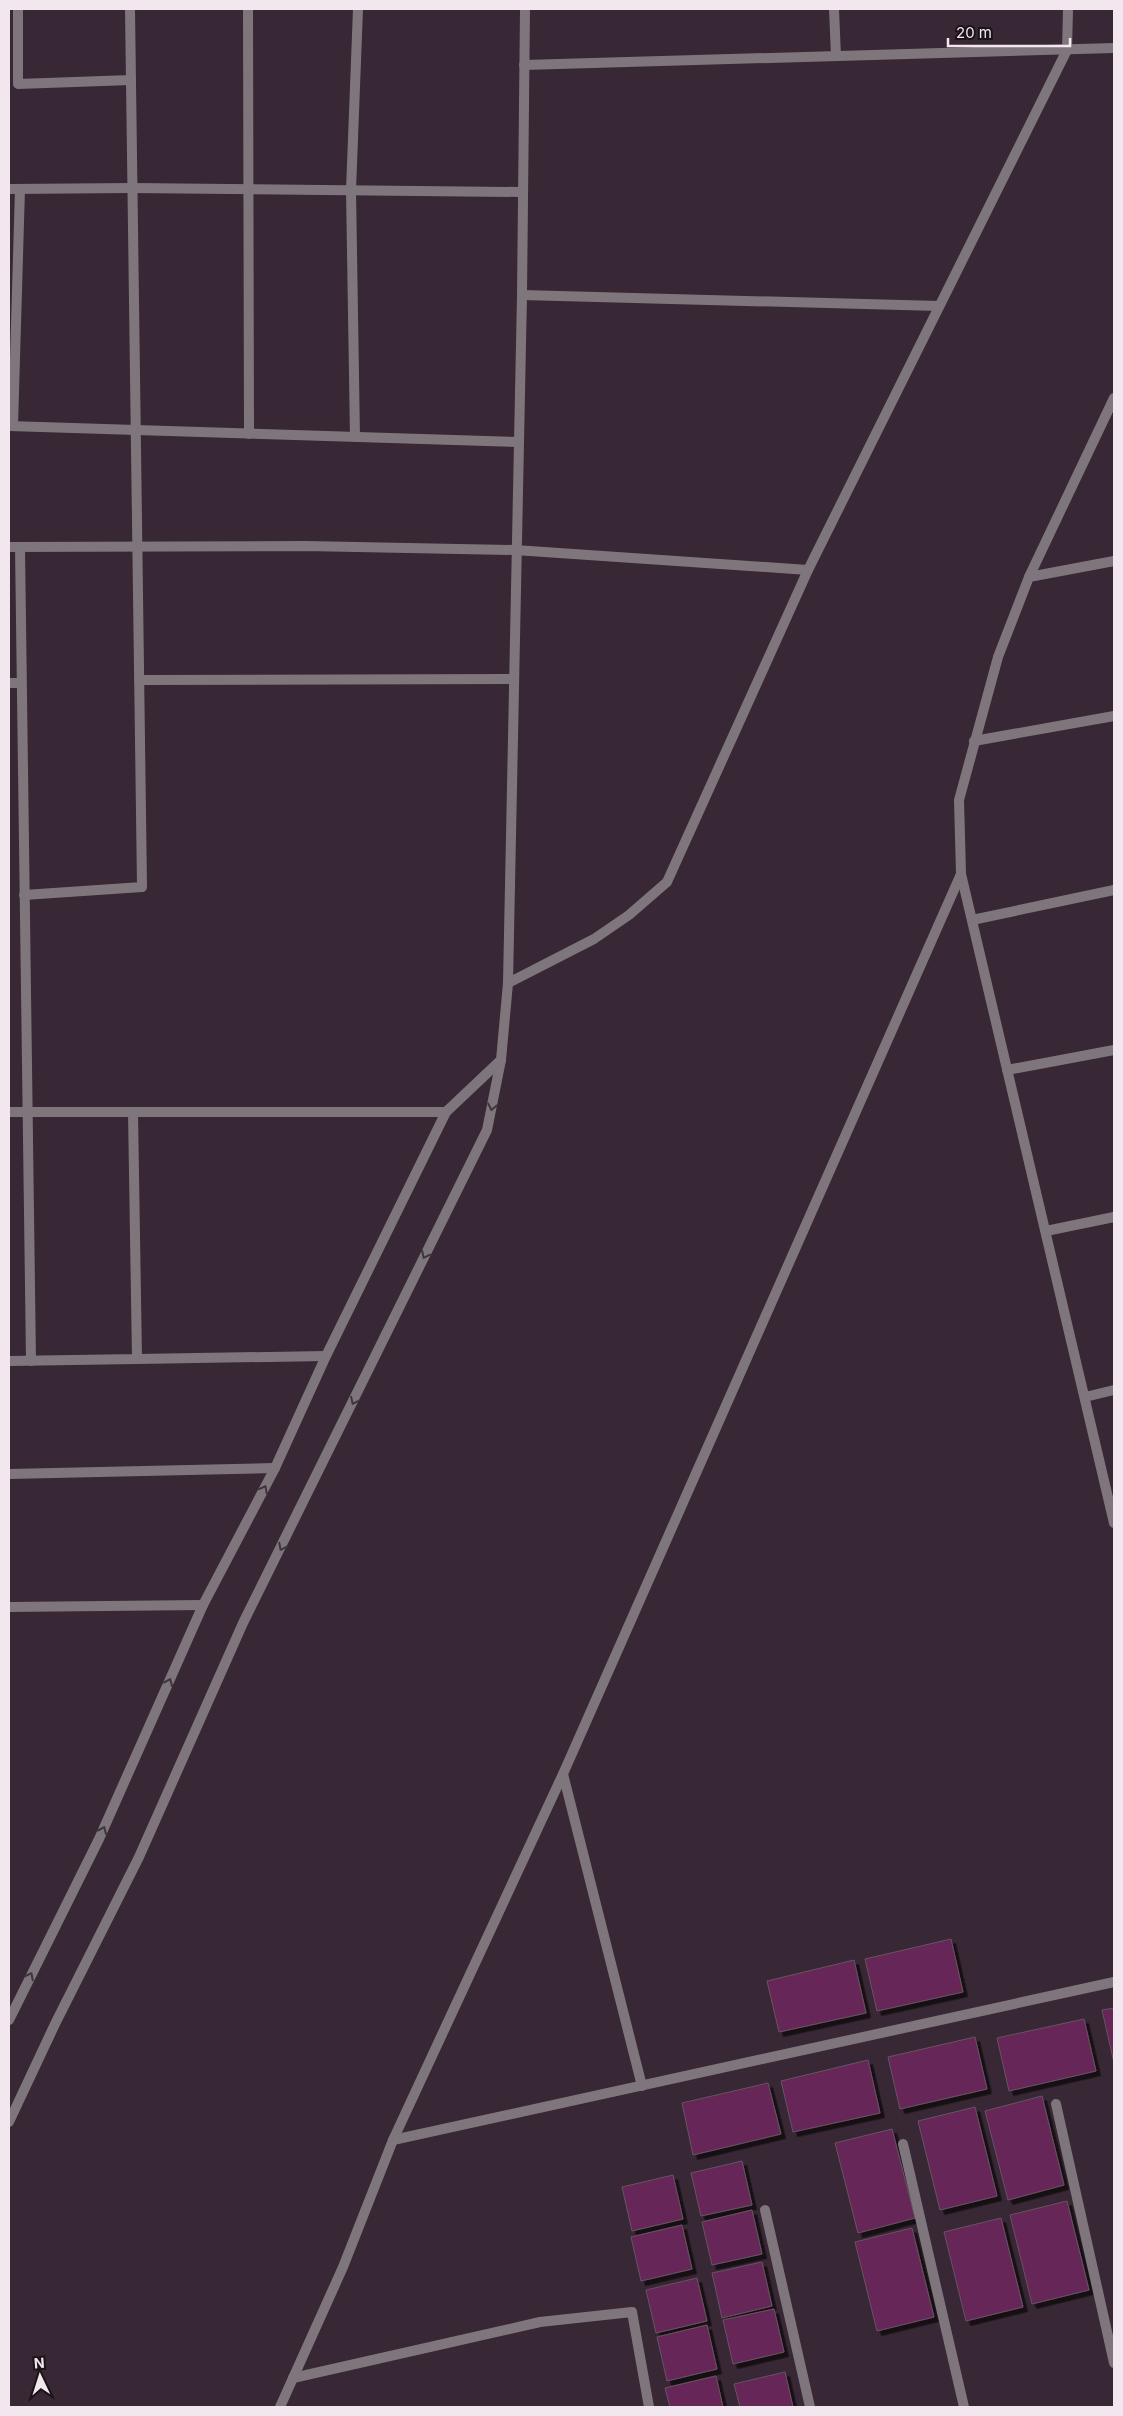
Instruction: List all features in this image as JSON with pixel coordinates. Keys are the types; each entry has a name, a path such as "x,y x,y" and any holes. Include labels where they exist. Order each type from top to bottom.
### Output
{"street":[{"path":"18,9 13,84 131,80"},
{"path":"24,895 142,887 130,9"},
{"path":"248,9 249,434"},
{"path":"355,437 351,190 358,9"},
{"path":"9,2122 55,2024 139,1856 243,1623 487,1130 502,1060 508,983 515,550 522,295 525,9"},
{"path":"834,9 836,56"},
{"path":"508,983 594,939 629,915 666,882 808,570 1067,50 1068,9"},
{"path":"524,65 1114,48"},
{"path":"9,189 132,188 522,192"},
{"path":"20,189 11,426 518,442"},
{"path":"522,295 939,306"},
{"path":"1114,398 1029,577 998,657 959,800 961,874 1114,1522"},
{"path":"9,547 137,546 515,550 808,570"},
{"path":"20,547 31,1361"},
{"path":"1029,577 1114,560"},
{"path":"139,680 514,679"},
{"path":"9,683 22,683"},
{"path":"974,741 1114,716"},
{"path":"280,2407 343,2266 393,2140 563,1774 961,874"},
{"path":"972,920 1114,890"},
{"path":"1007,1070 1114,1050"},
{"path":"9,2020 99,1839 203,1605 275,1468 326,1356 446,1112 502,1060"},
{"path":"9,1112 446,1112"},
{"path":"132,1112 137,1359"},
{"path":"1046,1231 1114,1217"},
{"path":"9,1361 326,1356"},
{"path":"1085,1397 1114,1390"},
{"path":"9,1474 275,1468"},
{"path":"9,1607 203,1605"},
{"path":"563,1774 642,2086"},
{"path":"393,2140 1114,1982"},
{"path":"1056,2104 1114,2363"},
{"path":"903,2144 964,2407"},
{"path":"765,2210 810,2407"},
{"path":"293,2378 540,2322 632,2312 649,2407"}],"building":[{"path":"951,1939 963,1992 877,2011 865,1959"},
{"path":"854,1960 866,2013 779,2032 767,1981"},
{"path":"1114,2008 1114,2063 1102,2010"},
{"path":"1084,2019 1096,2071 1009,2091 997,2038"},
{"path":"975,2037 987,2089 900,2109 888,2057"},
{"path":"868,2060 880,2113 793,2132 781,2081"},
{"path":"768,2083 781,2134 693,2155 682,2103"},
{"path":"1042,2096 1064,2185 1008,2200 985,2111"},
{"path":"975,2107 997,2196 940,2210 918,2121"},
{"path":"892,2129 915,2218 858,2233 835,2143"},
{"path":"742,2161 752,2205 701,2216 691,2173"},
{"path":"673,2175 683,2219 632,2231 622,2187"},
{"path":"1067,2201 1089,2290 1032,2304 1010,2215"},
{"path":"752,2210 762,2254 712,2265 702,2222"},
{"path":"1001,2218 1023,2307 966,2321 944,2232"},
{"path":"682,2225 692,2269 641,2281 631,2237"},
{"path":"912,2228 934,2317 877,2331 855,2242"},
{"path":"762,2262 772,2306 722,2318 712,2273"},
{"path":"697,2278 707,2321 656,2333 646,2290"},
{"path":"774,2309 784,2352 733,2364 723,2320"},
{"path":"707,2325 717,2369 667,2381 657,2337"},
{"path":"785,2372 793,2407 740,2407 734,2384"},
{"path":"716,2376 723,2407 670,2407 665,2388"}]}
